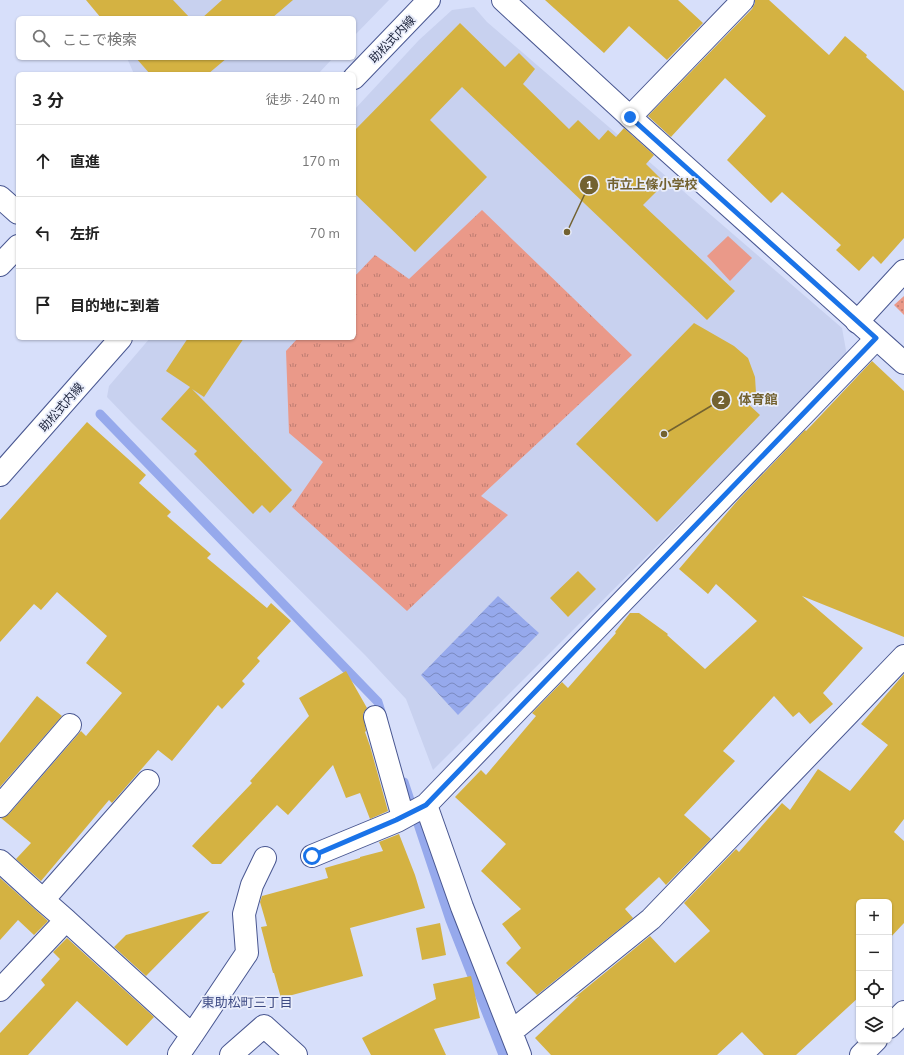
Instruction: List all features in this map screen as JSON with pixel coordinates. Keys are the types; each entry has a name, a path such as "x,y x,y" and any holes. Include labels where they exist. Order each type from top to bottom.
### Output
{"street":[{"name":"助松式内線","path":"356,76 429,0"},
{"path":"503,0 630,117 904,363"},
{"path":"630,117 743,0"},
{"path":"0,197 16,211"},
{"path":"0,266 16,248"},
{"path":"857,322 904,271"},
{"path":"312,856 414,812 876,338"},
{"name":"助松式内線","path":"0,476 118,340"},
{"path":"511,1032 651,919 904,656"},
{"path":"375,717 414,812 462,907 520,1055"},
{"path":"0,806 70,725"},
{"path":"43,900 148,781"},
{"path":"179,1055 247,953 244,914 252,885 265,858"},
{"path":"0,861 192,1035"},
{"path":"0,990 66,920"},
{"path":"892,1024 904,1012"},
{"path":"231,1055 264,1026 296,1055"},
{"path":"861,1055 873,1043"}],"shaded area":[{"path":"102,0 389,0 356,34 356,16 109,16"},
{"path":"474,7 487,22 842,328 847,356 433,770 406,699 365,655 107,397 109,386 148,340 356,340 356,108 419,40 452,10"},
{"path":"128,60 331,60 320,72 133,72"}],"green space":[{"path":"482,210 632,355 481,496 508,515 407,611 292,507 323,462 289,433 286,351 296,340 356,340 356,275 375,255 409,279"},
{"path":"728,236 752,258 730,281 707,256"},
{"path":"904,296 904,315 894,305"}],"water":[{"path":"498,596 539,633 458,715 421,675"}],"building":[{"path":"86,0 173,0 188,16 99,16"},
{"path":"222,0 293,0 274,16 204,16"},
{"path":"545,0 678,0 703,23 667,60 629,26 604,53"},
{"path":"755,0 769,0 829,55 845,36 904,91 904,238 881,264 873,256 859,271 836,250 841,245 782,192 771,203 727,160 766,116 725,78 671,137 648,116 752,9"},
{"path":"460,23 505,67 519,53 535,69 523,84 569,129 578,120 599,140 608,130 616,137 624,128 654,155 646,164 665,183 643,205 735,291 707,320 462,87 430,120 487,177 415,252 356,195 356,129"},
{"path":"138,60 225,60 210,72 148,72"},
{"path":"694,323 734,346 748,358 755,377 756,393 746,402 760,415 657,522 576,444"},
{"path":"187,340 243,340 204,397 192,389 292,490 270,513 262,505 253,514 194,454 197,451 161,419 190,387 166,371"},
{"path":"872,361 904,391 904,637 802,596 863,648 823,693 833,704 810,724 799,712 793,717 774,696 723,751 735,761 684,815 711,839 666,885 659,877 625,909 633,918 537,995 506,963 521,948 502,924 521,909 481,871 506,844 455,797 481,770 486,775 536,716 532,713 562,682 568,688 616,633 615,632 630,613 639,613 668,634 667,635 705,669 757,621 716,584 708,594 679,569 738,500"},
{"path":"87,422 146,475 139,483 171,512 167,516 211,554 207,558 267,608 271,603 291,621 257,658 260,661 242,681 245,684 222,709 218,705 172,761 158,750 112,803 109,800 41,881 16,859 31,843 1,818 9,814 81,731 86,736 122,693 86,663 107,636 57,592 41,610 34,604 0,642 0,520"},
{"path":"578,571 596,589 568,617 550,598"},
{"path":"346,671 367,708 363,714 365,732 388,811 370,819 360,793 346,798 333,765 288,815 277,805 221,864 212,864 192,846 252,783 250,781 309,716 299,698"},
{"path":"904,674 904,819 894,832 904,841 904,923 892,936 892,899 856,899 856,1000 796,1055 764,1055 742,1032 717,1055 551,1055 535,1038 579,996 574,998 650,936 675,963 710,931 684,903 736,849 739,852 782,803 790,810 818,769 850,791 888,745 861,724"},
{"path":"37,696 62,716 0,787 0,743"},
{"path":"399,834 415,875 425,908 350,928 363,976 281,998 261,927 267,926 260,902 262,896 328,878 325,868 383,851 379,842"},
{"path":"0,878 48,921 34,935 18,920 0,940"},
{"path":"210,911 146,976 114,947 126,935"},
{"path":"440,923 446,955 422,960 416,928"},
{"path":"67,938 154,1017 127,1046 77,1001 28,1055 0,1055 0,1033 45,985 41,980 60,959 53,952"},
{"path":"471,976 480,1018 434,1029 446,1055 371,1055 362,1038 436,999 433,984"}],"waterway":[{"path":"100,414 378,702 383,718"},
{"path":"404,782 450,920 503,1055"}],"place":[{"name":"市立上條小学校","path":"567,232"},
{"name":"体育館","path":"664,434"}],"district":[{"name":"東助松町三丁目","path":"247,1002"}],"route":[{"path":"312,856 396,820 426,805 876,338 630,117"}]}
